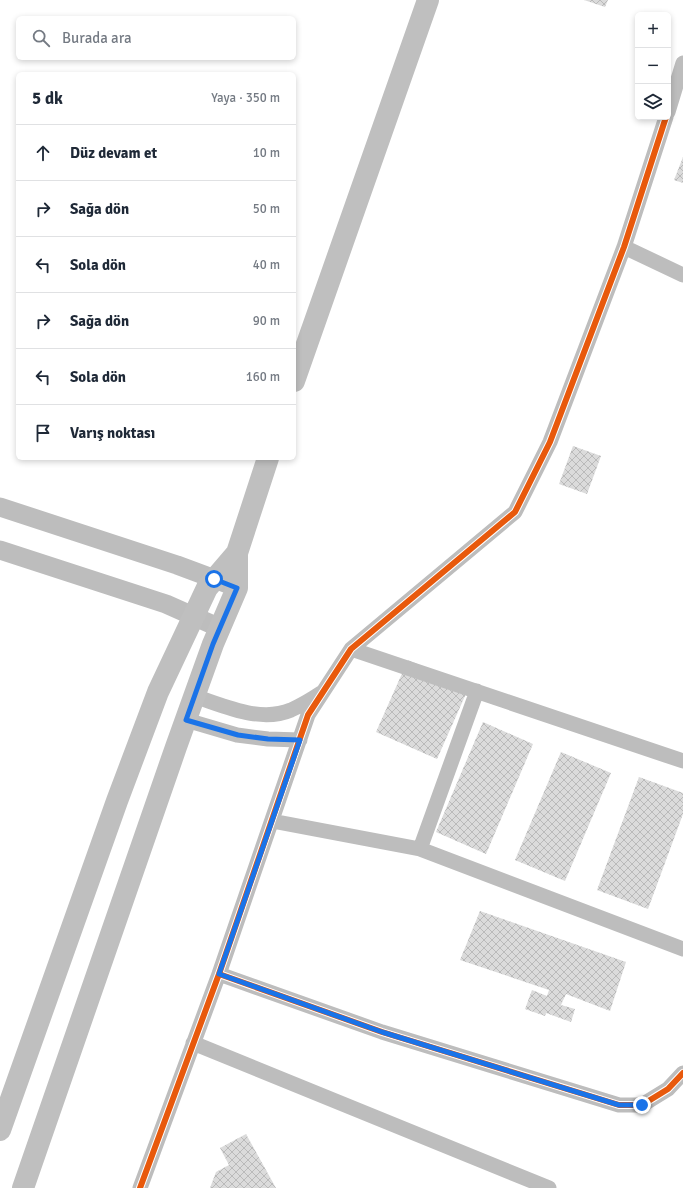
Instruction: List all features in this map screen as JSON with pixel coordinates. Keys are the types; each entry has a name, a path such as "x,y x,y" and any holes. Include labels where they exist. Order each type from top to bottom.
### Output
{"main road":[{"path":"296,375 428,0"},
{"path":"23,1188 194,696 237,588 237,553 267,460"},
{"path":"0,1130 117,801 158,692 207,588 237,553"}],"street":[{"path":"671,103 681,75"},
{"path":"140,1188 219,974 308,715 352,649 515,512 550,442 624,247 665,120"},
{"path":"624,247 683,275"},
{"path":"0,507 177,565 237,588"},
{"path":"0,550 166,604 220,628"},
{"path":"352,649 683,761"},
{"path":"194,696 249,713 272,715 291,710 324,692"},
{"path":"420,849 477,692"},
{"path":"186,720 238,735 268,739 300,740"},
{"path":"272,821 420,849 683,949"},
{"path":"219,974 382,1032 619,1105 642,1105 668,1089 683,1073"},
{"path":"193,1043 549,1188"}],"building":[{"path":"584,0 608,0 605,7"},
{"path":"683,157 683,183 674,180"},
{"path":"573,446 601,456 587,494 559,484"},
{"path":"408,660 469,687 437,759 376,732"},
{"path":"483,722 533,744 486,854 436,832"},
{"path":"561,752 611,773 565,881 515,860"},
{"path":"639,777 683,793 683,814 648,909 597,890"},
{"path":"480,911 626,962 610,1011 566,994 561,1005 575,1009 571,1022 546,1013 545,1016 525,1009 532,990 547,996 549,990 460,960"},
{"path":"246,1134 276,1188 210,1188 216,1172 229,1165 220,1148"}],"cycle path":[{"path":"140,1188 219,974 308,715 351,649 515,512 550,442 624,247 665,120"},
{"path":"219,974 382,1032 619,1105 642,1105 668,1089 683,1073"}],"route":[{"path":"214,579 237,588 213,644 186,720 238,735 268,739 300,740 219,974 382,1032 619,1105 642,1105"}]}
